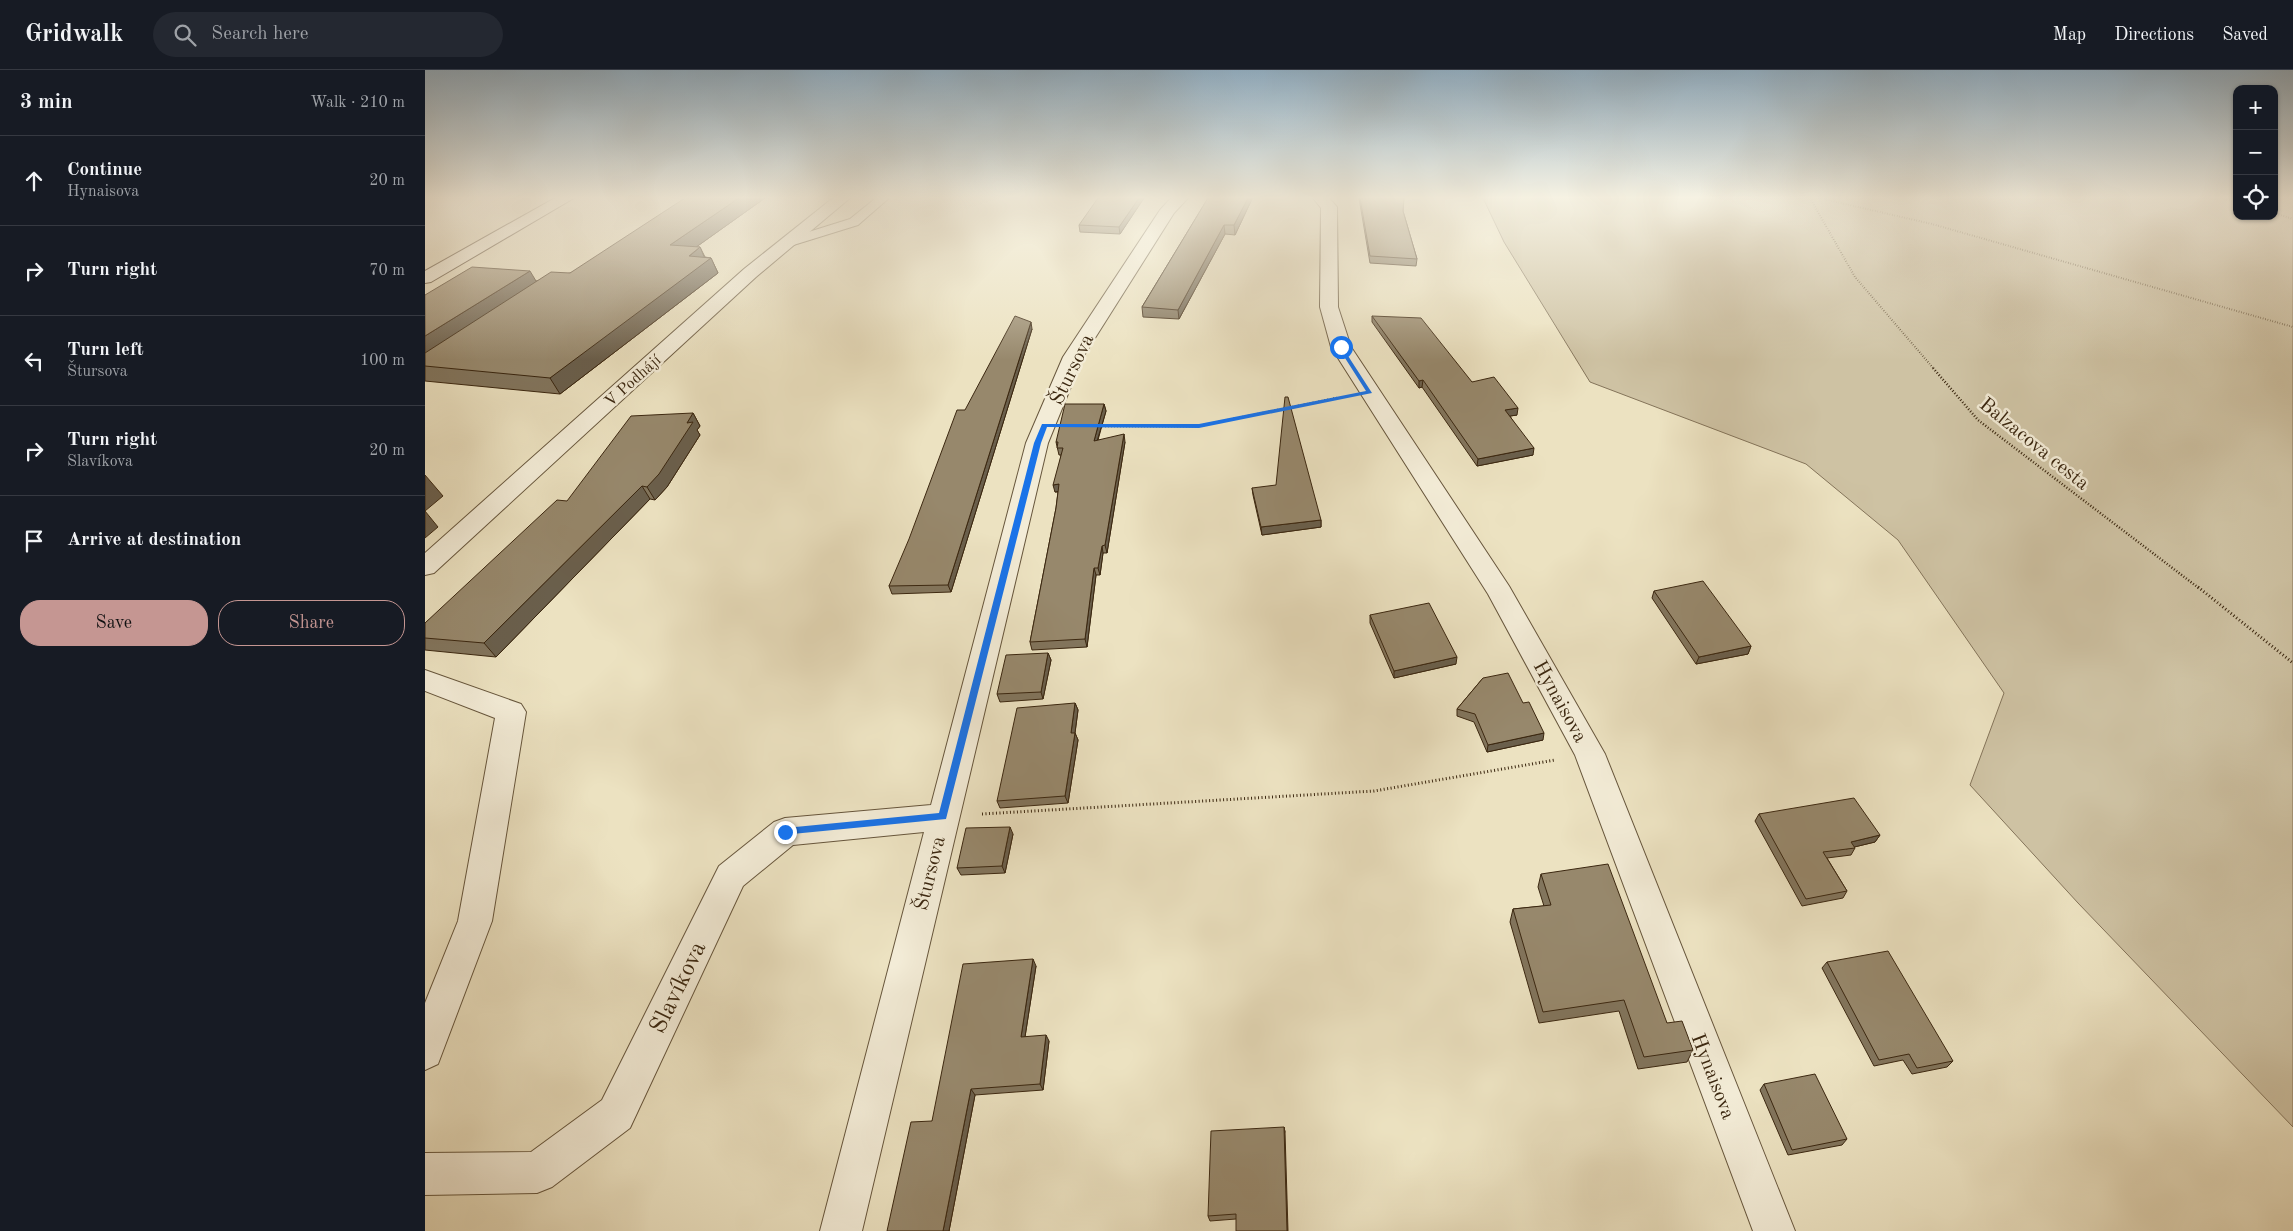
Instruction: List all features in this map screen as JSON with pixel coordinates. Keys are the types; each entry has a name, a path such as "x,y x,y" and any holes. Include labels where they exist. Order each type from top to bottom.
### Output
{"street":[{"path":"425,261 441,252"},
{"path":"425,278 471,252"},
{"name":"V Podhájí","path":"425,567 750,273 776,252"},
{"name":"Štursova","path":"841,1231 942,817 1037,443 1073,357 1141,252"},
{"name":"Hynaisova","path":"1329,252 1329,308 1341,347 1500,592 1590,754 1774,1231"},
{"path":"425,680 511,712 475,921 425,1051"},
{"name":"Slavíkova","path":"425,1174 537,1172 616,1114 731,876 785,832 942,817"}],"path":[{"name":"Balzacova cesta","path":"1841,252 1855,277 1978,420 2249,626 2293,663"},
{"path":"2031,252 2293,327"},
{"path":"1045,426 1199,426 1370,392"},
{"path":"942,817 1374,792 1590,754"}],"shaded area":[{"path":"1510,252 2293,252 2293,1127 2078,903 1970,785 2004,693 1898,540 1806,464 1590,382"}],"building":[{"path":"602,252 694,252 689,256 711,258 550,378 425,366 425,353 551,272 570,273"},
{"path":"1175,252 1209,252 1178,310 1142,307"},
{"path":"1369,252 1415,252 1417,259 1370,256"},
{"path":"472,267 530,271 425,336 425,295"},
{"path":"1015,316 1031,322 948,585 889,586 909,539 957,410 965,410"},
{"path":"1372,316 1421,318 1472,382 1494,377 1518,408 1505,410 1534,448 1478,459 1423,380 1419,381"},
{"path":"1285,397 1288,397 1321,520 1261,527 1252,488 1276,485"},
{"path":"1065,404 1104,404 1094,441 1124,434 1105,545 1102,546 1098,568 1094,568 1085,639 1030,642 1056,508 1059,484 1053,485 1063,448 1057,448 1058,442 1056,442"},
{"path":"693,413 687,423 693,422 659,474 647,487 642,486 484,643 425,638 425,623 557,500 567,501 631,416"},
{"path":"1703,581 1751,646 1699,657 1654,591"},
{"path":"1429,603 1457,657 1394,671 1370,615"},
{"path":"1048,653 1041,692 997,694 1006,655"},
{"path":"1508,673 1523,703 1529,702 1544,733 1488,745 1475,714 1457,709 1483,678"},
{"path":"1075,703 1071,733 1075,733 1065,796 997,801 1017,708"},
{"path":"1854,798 1880,835 1851,842 1855,848 1823,852 1847,891 1806,899 1759,814"},
{"path":"1010,827 1002,866 957,868 966,828"},
{"path":"1608,864 1667,1023 1682,1021 1693,1050 1644,1057 1624,1000 1543,1012 1513,909 1551,905 1541,874"},
{"path":"1888,951 1953,1061 1917,1068 1909,1054 1879,1060 1827,962"},
{"path":"1033,959 1021,1037 1046,1035 1040,1084 971,1089 943,1231 887,1231 911,1122 932,1121 963,964"},
{"path":"1815,1074 1847,1139 1792,1150 1764,1084"},
{"path":"1284,1127 1287,1231 1236,1231 1236,1214 1208,1216 1211,1131"}],"route":[{"path":"785,832 942,817 1037,443 1045,426 1199,426 1370,392 1341,347"}]}
